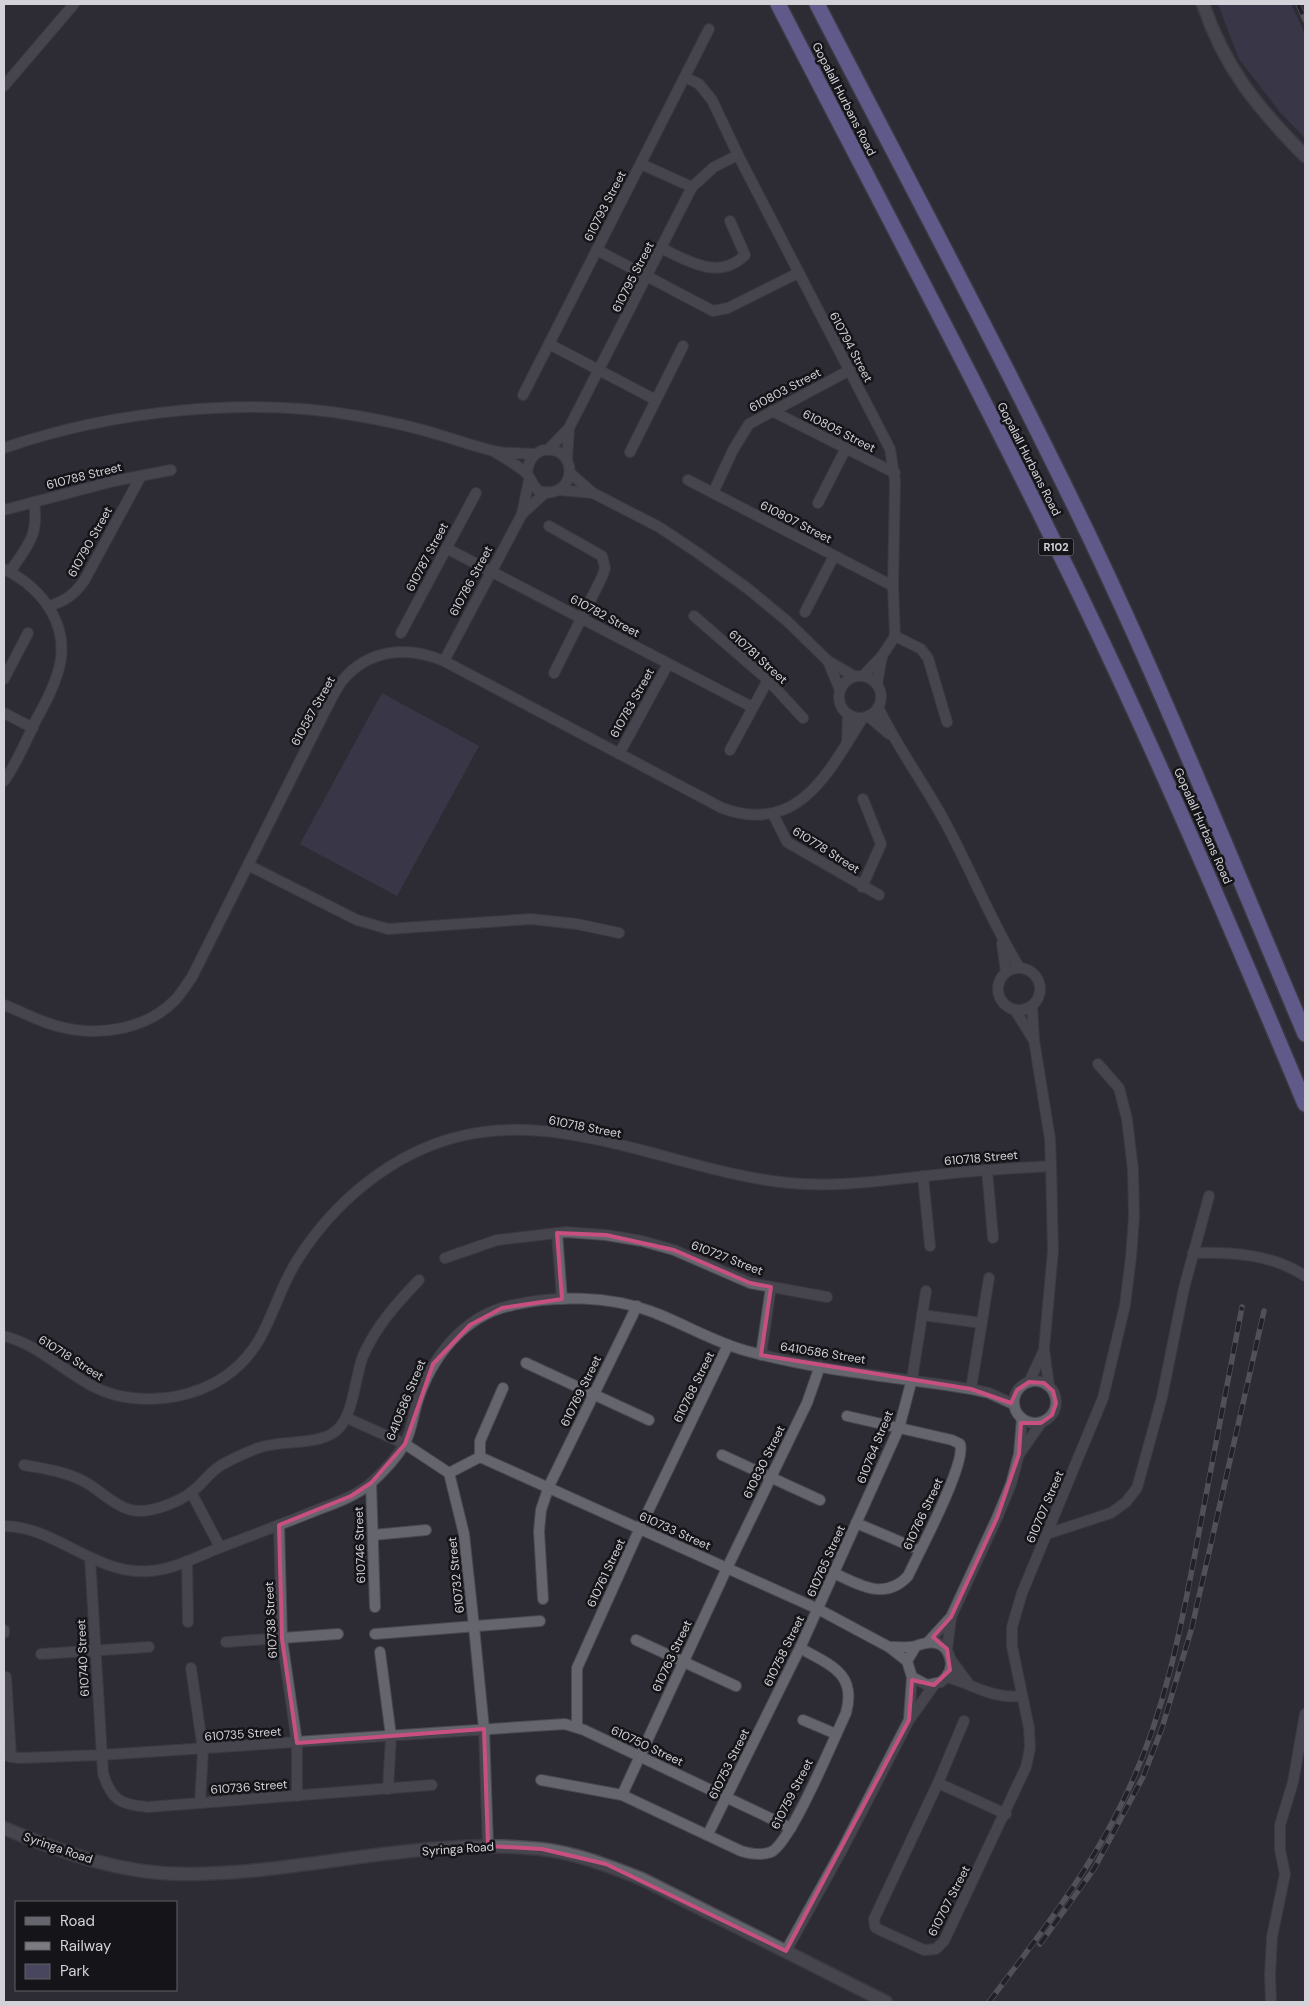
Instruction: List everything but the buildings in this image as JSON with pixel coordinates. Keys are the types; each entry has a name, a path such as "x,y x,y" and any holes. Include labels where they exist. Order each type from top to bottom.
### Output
{"highway":[{"name":"Gopalall Hurbans Road","path":"778,4 982,399 1081,597 1170,787 1305,1104"},
{"name":"Gopalall Hurbans Road","path":"817,4 1046,447 1092,541 1197,775 1305,1034"},
{"path":"827,4 839,46"}],"street":[{"path":"4,86 74,4"},
{"path":"1203,4 1220,47 1248,94 1266,116 1305,156"},
{"name":"610793 Street","path":"524,395 709,29"},
{"name":"610794 Street","path":"685,77 700,84 712,100 798,273 890,449 895,473 893,586 895,636"},
{"name":"610795 Street","path":"569,428 692,187 714,167 738,155"},
{"path":"641,164 692,187"},
{"path":"661,248 694,263 716,269 741,259 745,255 730,221"},
{"path":"597,250 713,311 728,308 798,273"},
{"path":"549,344 656,400"},
{"path":"630,452 683,346"},
{"name":"610803 Street","path":"713,493 741,433 749,424 850,370"},
{"path":"4,448 43,434 95,422 148,414 211,409 265,408 356,415 400,424 495,451 535,454 549,449 569,428"},
{"name":"610805 Street","path":"772,411 895,473"},
{"path":"559,490 565,485 570,473 567,460 569,428"},
{"path":"818,503 846,448"},
{"path":"549,449 556,451 567,460"},
{"path":"495,451 528,477 533,486 546,492 559,490 593,492"},
{"path":"522,514 530,459 535,454"},
{"name":"610788 Street","path":"4,510 114,481 171,470"},
{"path":"570,473 593,492 659,527 698,553 774,610 828,661 877,684"},
{"name":"610790 Street","path":"49,606 64,602 75,593 84,581 141,476"},
{"name":"610807 Street","path":"688,480 893,586"},
{"name":"610787 Street","path":"401,633 476,492"},
{"path":"522,514 546,492"},
{"path":"4,781 33,728 51,690 60,664 59,632 49,606 27,582 7,570 35,534 37,521 34,502"},
{"name":"610786 Street","path":"444,661 490,571 522,514"},
{"path":"549,526 602,556 604,562 602,577 583,619 554,673"},
{"name":"610782 Street","path":"446,548 752,707"},
{"path":"805,612 834,556"},
{"name":"610781 Street","path":"694,616 768,680 803,718"},
{"path":"4,679 28,632"},
{"path":"847,743 848,714 839,701 840,690 845,682 858,676 882,656 895,636 921,649 928,658 947,722"},
{"name":"610587 Street","path":"4,1005 61,1027 91,1032 122,1029 151,1018 176,999 192,977 325,711 342,681 357,667 373,658 394,652 426,653 722,808 739,814 773,814 793,806 825,778 865,717"},
{"path":"882,656 877,684 881,693 878,707 892,736 940,813 985,899 1002,938 1019,967"},
{"path":"828,661 840,690"},
{"name":"610783 Street","path":"619,754 668,664"},
{"path":"730,750 768,680"},
{"path":"865,717 878,707"},
{"path":"4,713 33,728"},
{"path":"848,714 865,717 892,736"},
{"path":"862,887 882,844 863,799"},
{"name":"610778 Street","path":"773,814 787,842 862,887 879,895"},
{"path":"248,865 357,920 388,929 531,918 577,924 619,933"},
{"path":"1002,938 1006,972"},
{"path":"1015,1010 1024,1010 1032,1006 1040,995 1040,982 1032,971 1019,967 1006,972 1001,977 998,990 1003,1003 1015,1010 1034,1040"},
{"path":"1019,1454 1042,1423 1055,1410 1056,1397 1049,1386 1044,1349 1053,1251 1050,1139 1034,1040 1032,1006"},
{"name":"610707 Street","path":"938,1783 874,1919 876,1927 880,1930 924,1950 936,1949 944,1941 1006,1814 1026,1767 1030,1748 1029,1728 1012,1646 1012,1627 1022,1593 1103,1398 1125,1305 1134,1217 1133,1170 1127,1118 1119,1088 1098,1064"},
{"name":"610718 Street","path":"4,1336 19,1340 35,1349 100,1391 139,1399 173,1398 195,1393 234,1370 248,1355 265,1327 281,1288 298,1259 333,1214 356,1191 384,1170 412,1154 460,1136 493,1131 558,1132 750,1176 789,1183 862,1182 1051,1166"},
{"path":"987,1170 993,1238"},
{"path":"923,1176 930,1246"},
{"path":"1047,1534 1110,1514 1126,1502 1137,1488 1162,1397 1184,1288 1209,1196"},
{"path":"557,1233 562,1299"},
{"name":"610727 Street","path":"445,1258 497,1240 557,1233 606,1235 642,1241 674,1250 750,1283 827,1297"},
{"path":"1194,1254 1227,1252 1264,1258 1291,1266 1305,1276"},
{"path":"971,1389 989,1278"},
{"path":"24,1465 62,1473 82,1480 116,1502 138,1511 161,1507 191,1492 219,1467 236,1457 282,1442 322,1439 338,1429 347,1418 355,1378 375,1333 387,1314 419,1280"},
{"path":"761,1355 771,1287"},
{"name":"610764 Street","path":"856,1523 899,1428 912,1379 926,1291"},
{"name":"6410586 Street","path":"4,1526 23,1528 114,1567 150,1571 187,1561 351,1496 371,1483 405,1444 423,1385 433,1364 453,1339 485,1315 502,1308 562,1299 600,1300 637,1306 728,1345 761,1355 989,1393"},
{"name":"610769 Street","path":"542,1599 539,1531 541,1510 548,1486 637,1306"},
{"path":"922,1315 982,1323"},
{"name":"610768 Street","path":"640,1528 728,1345"},
{"path":"1029,1382 1044,1349"},
{"path":"526,1363 649,1420"},
{"name":"610830 Street","path":"727,1568 807,1404 820,1366"},
{"path":"989,1393 1017,1390 1029,1382 1039,1381 1049,1386"},
{"path":"347,1418 405,1444 449,1473 480,1457 480,1441 503,1388"},
{"path":"1017,1390 1013,1404 1017,1415 1031,1424 1042,1423"},
{"path":"989,1393 1013,1404"},
{"path":"847,1416 899,1428"},
{"path":"889,1647 916,1646 929,1641 951,1617 1011,1484 1019,1454 1022,1419"},
{"name":"610766 Street","path":"834,1573 866,1588 875,1590 894,1587 908,1576 953,1481 961,1447 952,1440 899,1428"},
{"path":"722,1455 770,1479 820,1500"},
{"name":"610733 Street","path":"480,1457 818,1609 889,1647 907,1662"},
{"name":"610732 Street","path":"449,1473 464,1534 474,1627 484,1729 488,1846"},
{"name":"610746 Street","path":"371,1483 375,1607"},
{"path":"191,1492 220,1547"},
{"path":"856,1523 920,1550"},
{"name":"610765 Street","path":"818,1609 856,1523"},
{"name":"610738 Street","path":"279,1525 282,1639 297,1743 297,1796"},
{"name":"610761 Street","path":"577,1727 577,1668 640,1528"},
{"path":"373,1535 426,1530"},
{"name":"610740 Street","path":"90,1558 101,1755"},
{"path":"187,1561 188,1622"},
{"name":"610763 Street","path":"622,1795 727,1568"},
{"name":"610758 Street","path":"772,1704 818,1609"},
{"path":"951,1617 947,1649 951,1660 968,1683"},
{"path":"375,1634 540,1621"},
{"path":"226,1642 338,1634"},
{"path":"636,1640 736,1686"},
{"path":"929,1641 936,1642 947,1649"},
{"path":"908,1720 912,1677 907,1662 916,1646"},
{"path":"41,1654 149,1647"},
{"name":"610759 Street","path":"541,1780 622,1795 741,1851 764,1854 778,1847 791,1828 836,1734 849,1700 845,1679 834,1667 800,1648"},
{"path":"380,1652 391,1736 388,1789"},
{"path":"947,1677 951,1660"},
{"path":"191,1668 203,1750 200,1803"},
{"path":"912,1677 919,1682 934,1684"},
{"path":"786,1951 843,1848 908,1720 934,1684 947,1677 968,1683 993,1695 1022,1696"},
{"path":"6,1678 7,1756"},
{"name":"610753 Street","path":"708,1834 772,1704"},
{"path":"1271,2002 1272,1937 1285,1874 1280,1850 1280,1825 1295,1773 1305,1714"},
{"path":"803,1720 836,1734"},
{"path":"964,1721 938,1783 1006,1814"},
{"name":"610750 Street","path":"484,1729 551,1724 577,1727 791,1828"},
{"name":"610735 Street","path":"7,1756 101,1755 203,1750 484,1729"},
{"name":"610736 Street","path":"101,1755 108,1789 119,1801 132,1806 148,1807 432,1785"},
{"name":"Syringa Road","path":"4,1828 72,1855 118,1868 185,1874 236,1871 488,1846 542,1849 606,1864 642,1879 886,2002"}],"highlighted area":[{"path":"557,1233 606,1235 674,1250 750,1283 771,1287 761,1355 971,1389 1011,1403 1017,1390 1029,1382 1044,1383 1053,1391 1056,1403 1052,1415 1041,1423 1021,1423 1019,1454 997,1518 951,1617 933,1637 947,1649 950,1670 934,1685 912,1680 909,1720 786,1951 606,1864 542,1849 488,1846 484,1729 297,1743 282,1639 279,1525 351,1496 371,1483 405,1444 433,1364 470,1325 502,1308 562,1299"}],"green space":[{"path":"1218,4 1291,4 1305,34 1305,138 1280,112 1239,59"},
{"path":"382,693 479,746 397,896 300,844"}],"railway":[{"path":"1298,4 1305,20"},
{"path":"989,2002 1061,1905 1094,1854 1123,1801 1152,1731 1164,1695 1189,1585 1242,1307"},
{"path":"1040,1944 1094,1869 1143,1777 1162,1728 1192,1627 1264,1311"}]}
